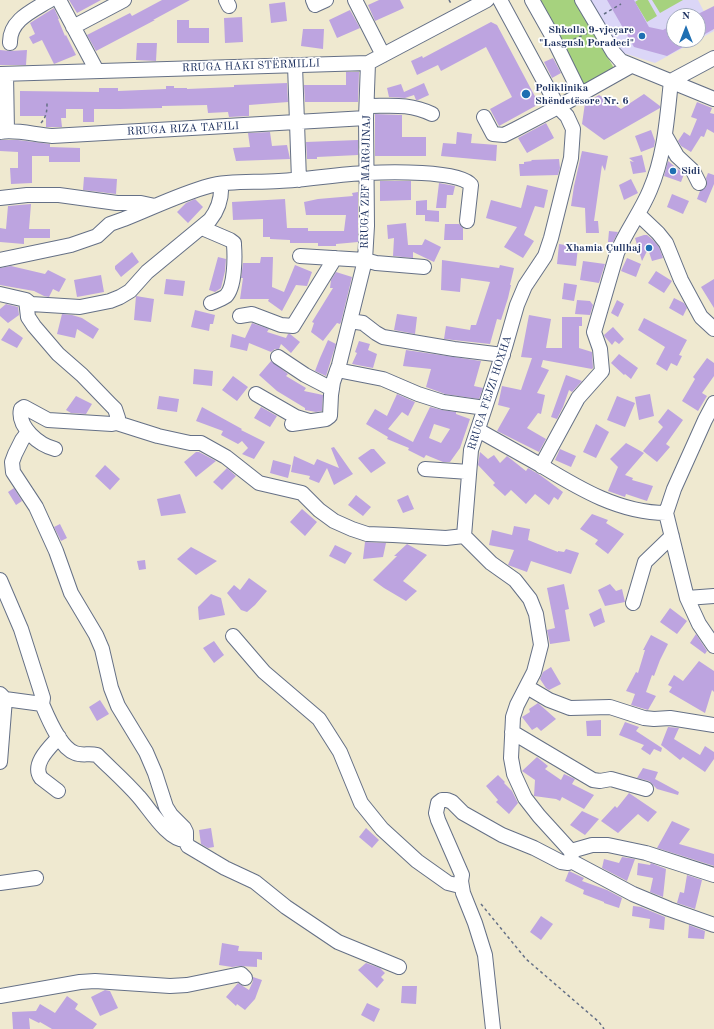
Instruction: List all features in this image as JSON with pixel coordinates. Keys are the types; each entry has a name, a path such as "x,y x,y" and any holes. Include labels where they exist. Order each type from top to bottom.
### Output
{"street":[{"path":"10,43 12,31 19,21 50,0"},
{"path":"59,0 97,71"},
{"path":"73,27 124,0"},
{"path":"313,0 315,5 326,0"},
{"path":"355,0 383,55"},
{"name":"RRUGA HAKI STËRMILLI","path":"3,74 368,63 487,0"},
{"name":"RRUGA FEJZI HOXHA","path":"464,536 471,450 503,355 517,305 525,286 545,256 551,238 571,158 573,129 567,116 558,107 500,0"},
{"path":"532,0 558,48 580,95"},
{"path":"582,0 616,57 631,66 672,81 714,99"},
{"path":"672,81 714,58"},
{"name":"RRUGA ZEF MARGJINAJ","path":"313,421 326,419 330,416 332,389 365,260 367,226 366,112 368,63"},
{"path":"295,65 299,180"},
{"path":"484,117 493,134 504,135 631,66"},
{"path":"3,74 3,132"},
{"path":"542,466 578,398 602,371 600,349 594,332 617,253 650,191 662,157 672,81"},
{"name":"RRUGA RIZA TAFILI","path":"3,132 52,136 297,122 409,106 420,108 432,114"},
{"path":"666,135 676,156 693,171 699,183"},
{"path":"0,260 87,240 97,236 110,224 210,186 221,184 299,180 366,173 438,174 451,176 468,182 471,185 467,221"},
{"path":"0,294 26,300 31,304 80,307 110,301 120,297 130,291 146,272 202,228 213,216 222,193 221,184"},
{"path":"0,198 11,196 59,195 116,202 142,202 155,206"},
{"path":"638,214 666,243 681,280 701,317 714,329"},
{"path":"202,228 234,243 235,266 229,292 226,296 211,303"},
{"path":"300,256 365,260 376,263 424,267"},
{"path":"240,316 252,314 281,325 293,326 335,258"},
{"path":"26,300 28,317 34,326 58,354 82,375 115,409 118,418 116,423"},
{"path":"350,321 363,323 383,337 454,349 503,355"},
{"path":"278,357 305,375 332,389"},
{"path":"337,370 383,379 443,402 485,408"},
{"path":"256,394 296,417 313,421"},
{"path":"714,403 674,489 666,514 687,598 699,624 714,646"},
{"path":"55,449 41,444 28,432 20,413 21,409 24,407 48,420 116,423 158,436 190,442 201,442 226,457 259,483 302,493 334,521 367,534 446,538 464,536 503,573 515,580 530,599 536,614 541,646 534,672 515,711 512,732 511,758 514,774 525,798 571,856 633,894 675,912 714,925"},
{"path":"292,424 313,421"},
{"path":"478,430 575,486 611,503 639,511 666,514"},
{"path":"28,432 15,454 12,462 13,472 36,507 56,551 71,593 96,635 102,649 111,688 118,706 146,752 166,807 186,832 185,840 188,846 239,875 255,882 286,907 338,942 399,967"},
{"path":"425,469 469,472"},
{"path":"633,603 645,562 672,536"},
{"path":"0,580 26,643 43,698 42,704 52,727 67,749 74,753 96,755 139,797 146,808 171,834 177,838 185,840"},
{"path":"687,598 714,596"},
{"path":"233,636 264,672 319,719 340,752 361,803 382,829 417,861 448,883 456,885 460,882"},
{"path":"527,687 549,700 570,708 610,708 644,718 670,718 714,725"},
{"path":"0,762 3,697 42,704"},
{"path":"512,732 593,780 600,781 611,779 646,789"},
{"path":"58,791 41,778 39,775 39,767 43,755 59,737"},
{"path":"493,1029 485,955 476,923 466,902 460,882 462,875 436,813 438,803 442,800 452,802 463,813 502,835 534,848 562,862 568,863 571,856 592,845 608,845 646,853 714,875"},
{"path":"0,883 36,878"},
{"path":"0,996 80,982 95,981 176,986 200,983 241,974 245,978"}],"path":[{"path":"449,0 453,6"},
{"path":"558,48 592,30 599,16 621,4"},
{"path":"45,118 47,113 47,102"},
{"path":"480,903 526,959 599,1022 604,1029"}],"shaded area":[{"name":"Shkolla 9-vjeçare \"Lasgush Poradeci\"","path":"590,0 698,0 702,8 666,8 666,48 682,48 655,63 620,52"},
{"name":"Shkolla 9-vjeçare \"Lasgush Poradeci\"","path":"706,16 714,31 706,36"}],"green space":[{"path":"538,0 575,0 615,70 586,89"},
{"path":"638,0 648,0 657,16 647,22 635,2"},
{"path":"652,0 683,0 669,8 666,8 666,10 660,13"}],"building":[{"path":"69,0 101,0 77,13"},
{"path":"162,0 190,0 96,51 87,35 130,13 132,16"},
{"path":"379,0 400,0 404,8 375,21 368,5"},
{"path":"607,0 634,0 649,27 663,30 666,28 666,48 681,48 667,56 634,47"},
{"path":"285,2 287,21 271,23 269,4"},
{"path":"714,6 714,29 706,34 706,10"},
{"path":"54,8 65,36 66,35 76,55 54,64 42,40 33,44 29,37 35,34 30,23"},
{"path":"350,10 360,28 337,38 329,20"},
{"path":"242,17 243,42 225,43 224,18"},
{"path":"177,20 189,20 189,28 209,28 209,43 177,43"},
{"path":"491,22 497,25 539,104 499,126 490,109 512,97 486,47 441,71 438,65 417,75 411,61 422,56 423,58"},
{"path":"303,29 324,29 323,49 301,46"},
{"path":"137,43 157,43 156,61 136,60"},
{"path":"0,50 27,50 26,65 0,65"},
{"path":"553,58 561,73 552,78 544,62"},
{"path":"346,72 359,72 358,102 305,102 304,85 346,85"},
{"path":"287,83 288,102 249,105 249,116 229,117 228,112 208,113 207,105 162,106 162,108 94,109 94,122 83,122 83,109 66,109 66,118 61,118 62,127 46,127 46,116 20,116 20,91 99,92 99,88 118,88 118,91 166,89 166,86 187,89"},
{"path":"424,83 429,95 418,100 416,100 414,95 405,98 389,97 387,88 401,84 404,92"},
{"path":"644,94 660,106 660,108 604,140 582,124 585,103 599,95 621,109"},
{"path":"697,102 712,108 710,113 714,114 714,133 707,129 704,137 701,136 691,152 681,146 678,141 684,132 690,136 697,119 691,117"},
{"path":"375,114 402,115 402,137 426,137 426,156 375,156"},
{"path":"546,123 554,138 527,153 518,138"},
{"path":"651,130 655,141 654,147 641,152 635,136"},
{"path":"270,132 272,146 287,145 290,159 236,161 233,148 250,147 248,133"},
{"path":"457,132 472,134 471,143 497,145 496,161 441,156 443,143 456,144"},
{"path":"0,140 18,140 50,144 50,147 80,148 80,162 49,162 49,156 32,156 32,183 11,184 10,168 18,168 18,152 0,151"},
{"path":"358,140 358,155 317,157 317,159 307,159 306,142"},
{"path":"582,151 608,156 605,171 602,165 594,221 598,221 599,233 586,233 585,208 571,206"},
{"path":"642,155 646,172 633,174 630,161 634,162 629,158"},
{"path":"559,159 560,168 558,175 520,176 519,164 524,164 524,162 532,161 531,160"},
{"name":"Sidi","path":"668,161 684,174 681,182 664,176"},
{"path":"708,173 714,175 714,184 706,203 697,199 700,191 706,187 706,178"},
{"path":"84,177 117,179 116,194 83,190"},
{"path":"631,179 638,193 624,200 619,185"},
{"path":"380,181 411,181 411,200 380,201"},
{"path":"439,183 455,186 453,195 447,195 446,208 436,208"},
{"path":"527,185 548,190 544,208 535,206 524,235 534,241 523,258 504,247 517,227 486,218 491,200 521,208"},
{"path":"358,192 358,242 336,244 336,246 318,246 318,243 290,243 290,240 270,239 270,237 263,237 263,219 233,220 232,202 285,199 287,228 308,228 308,231 344,231 346,215 306,215 304,202 318,199 353,196 352,193"},
{"path":"672,194 689,201 683,214 667,207"},
{"path":"195,199 203,207 188,223 177,212 186,203"},
{"path":"427,200 427,210 439,211 439,222 425,221 425,215 416,215 416,201"},
{"path":"31,204 29,229 50,229 50,238 24,238 24,244 0,242 0,228 6,229 8,206"},
{"path":"406,223 408,245 422,245 425,239 441,247 434,262 413,252 413,258 393,256 394,238 388,239 387,225"},
{"path":"445,224 459,224 463,228 463,240 444,240"},
{"path":"609,231 618,232 613,242 608,242"},
{"name":"Xhamia Çullhaj","path":"647,235 652,239 659,247 663,258 652,261 648,249 642,261 635,238"},
{"path":"559,244 578,247 576,266 557,264"},
{"path":"132,252 139,262 121,277 115,269 115,266"},
{"path":"218,257 226,259 225,271 221,288 215,292 209,290"},
{"path":"261,257 273,257 272,287 284,292 295,265 312,272 307,286 296,285 282,311 268,301 269,299 240,299 243,278 241,278 243,263 260,263"},
{"path":"627,258 641,264 636,277 621,271"},
{"path":"442,260 499,268 500,265 514,268 508,298 501,320 497,319 490,344 444,339 446,326 470,330 471,325 476,325 490,282 461,278 460,292 441,290"},
{"path":"583,261 605,264 599,283 580,280"},
{"path":"11,266 45,274 48,270 66,279 59,292 53,289 49,297 34,291 0,285 0,268"},
{"path":"656,271 672,281 664,293 648,283"},
{"path":"336,272 352,277 341,322 340,324 337,323 323,341 311,332 314,323 312,322 333,288 330,288 331,280"},
{"path":"101,275 104,292 77,297 74,280"},
{"path":"166,279 185,281 183,296 164,294"},
{"path":"714,279 714,308 701,287"},
{"path":"564,283 577,285 574,301 562,299"},
{"path":"136,296 154,299 151,322 134,320"},
{"path":"674,298 684,303 687,308 683,316 669,308"},
{"path":"577,300 590,301 593,305 590,315 575,314"},
{"path":"617,300 624,304 618,317 611,313"},
{"path":"6,304 18,307 19,315 8,323 0,316 0,309"},
{"path":"195,310 215,315 213,324 210,324 209,331 191,327"},
{"path":"62,314 82,318 99,329 93,339 77,329 75,338 57,334"},
{"path":"397,314 417,317 415,334 394,330"},
{"path":"529,315 551,319 546,348 562,348 562,317 582,317 582,326 579,326 579,348 592,352 592,369 543,360 541,367 549,370 537,393 545,395 541,414 538,413 527,428 546,439 539,452 497,431 510,408 498,405 502,386 521,390 532,358 521,357"},
{"path":"644,318 687,340 679,355 682,356 677,366 671,363 667,371 656,364 665,347 638,330"},
{"path":"252,323 269,329 267,332 286,338 288,334 290,334 300,342 291,353 281,344 279,349 275,349 271,352 249,343 247,351 230,347 232,334 245,338"},
{"path":"613,327 624,339 619,344 615,341 612,345 604,335"},
{"path":"9,328 23,338 17,348 1,340"},
{"path":"328,340 336,344 326,376 315,371"},
{"path":"359,341 370,344 368,350 377,354 373,368 352,364 357,353 355,352"},
{"path":"406,350 481,361 474,386 483,388 479,399 445,394 426,387 431,369 403,366"},
{"path":"619,354 638,368 631,379 625,374 624,375 611,363"},
{"path":"707,358 714,363 714,376 702,393 707,396 698,411 682,401 695,379 693,377"},
{"path":"271,361 288,374 286,376 306,388 304,391 323,395 322,411 316,412 305,410 305,408 277,391 259,375"},
{"path":"194,369 213,371 212,386 193,384"},
{"path":"566,375 582,381 572,392 569,390 557,419 551,417"},
{"path":"233,376 248,387 237,401 222,390"},
{"path":"397,394 415,402 408,416 402,412 388,429 413,442 430,407 456,412 456,414 470,419 460,448 450,462 443,462 426,455 424,458 408,450 409,448 387,439 388,437 366,424 375,409 387,416","holes":["434,424 450,429 441,443 429,438"]},
{"path":"650,394 654,416 639,420 635,397"},
{"path":"76,396 92,404 86,414 71,413 66,410"},
{"path":"159,396 179,399 177,412 157,409"},
{"path":"617,396 635,403 625,427 607,420"},
{"path":"202,407 265,442 254,459 242,454 248,448 242,441 238,444 221,435 223,431 196,421"},
{"path":"261,407 277,416 270,427 254,418"},
{"path":"668,409 683,420 666,444 670,447 657,462 643,451 663,427 658,422"},
{"path":"596,424 609,432 596,458 583,452"},
{"path":"626,443 644,453 625,475 633,478 632,480 653,486 647,501 626,494 625,497 608,491 618,467 610,459"},
{"path":"334,447 353,474 334,485 327,468 319,483 309,479 310,476 291,472 294,456 314,465 317,459 339,468 331,448"},
{"path":"371,449 374,449 386,463 371,473 358,458"},
{"path":"560,449 576,456 571,467 555,460"},
{"path":"196,452 199,452 216,461 196,477 184,462"},
{"path":"480,452 488,459 494,455 500,463 507,456 526,471 528,468 563,492 558,500 554,497 549,505 535,494 526,504 511,490 505,496 493,485 495,483 478,465"},
{"path":"273,460 291,465 288,478 270,473"},
{"path":"105,465 120,479 110,490 95,476"},
{"path":"227,468 236,476 222,490 213,482"},
{"path":"14,488 22,501 16,505 8,492"},
{"path":"180,494 186,513 161,516 157,499"},
{"path":"356,495 371,507 363,516 348,505"},
{"path":"408,495 414,509 403,513 397,500"},
{"path":"302,509 317,522 305,536 290,522"},
{"path":"592,514 608,520 606,523 624,534 608,554 595,544 598,540 580,529"},
{"path":"60,524 67,538 61,541 54,527"},
{"path":"514,526 530,529 528,540 558,552 564,552 566,549 579,553 571,574 531,561 527,572 508,565 514,550 489,545 492,530 512,535"},
{"path":"365,542 386,543 383,557 363,559"},
{"path":"407,544 427,555 403,581 417,591 406,601 373,580 397,556 394,556"},
{"path":"335,545 352,553 345,564 329,556"},
{"path":"191,547 217,561 196,575 177,559"},
{"path":"145,560 146,569 139,570 137,561"},
{"path":"249,578 267,591 247,612 241,610 227,593 234,585 240,590"},
{"path":"564,584 569,609 565,610 570,641 550,644 547,630 555,628 547,588"},
{"path":"610,584 616,591 622,589 625,602 605,606 598,590"},
{"path":"211,594 221,598 225,615 199,620 198,607"},
{"path":"601,608 605,622 594,627 589,614"},
{"path":"670,608 687,621 677,634 660,622"},
{"path":"696,634 707,651 705,654 690,643"},
{"path":"651,635 668,644 654,676 652,675 646,692 656,696 648,710 631,705 635,694 626,691 636,672 638,673 645,650 643,650"},
{"path":"214,641 224,655 214,663 203,648"},
{"path":"699,661 714,671 714,692 712,690 705,713 669,692 672,687 668,685 674,675 683,681"},
{"path":"551,667 561,684 549,690 540,679 543,672"},
{"path":"100,700 109,714 97,721 89,707"},
{"path":"538,703 556,719 541,731 537,727 532,730 522,717 530,712 529,709"},
{"path":"601,720 601,736 587,736 586,721"},
{"path":"625,722 639,727 636,731 662,748 661,752 654,749 650,755 641,749 644,745 619,735"},
{"path":"668,727 679,728 674,739 700,755 705,746 714,752 714,759 705,772 683,757 680,760 661,745"},
{"path":"537,757 548,766 545,769 561,780 564,774 575,779 572,784 594,795 584,809 562,797 560,801 556,799 534,796 535,780 522,771"},
{"path":"643,768 658,772 655,779 679,792 678,795 657,789 649,781 637,778"},
{"path":"498,775 512,791 518,803 509,814 496,802 498,800 486,786"},
{"path":"629,793 657,812 648,822 638,814 618,833 601,821 615,806 617,808"},
{"path":"582,811 599,819 585,835 570,825"},
{"path":"672,821 690,829 679,844 714,854 714,866 657,848"},
{"path":"211,828 214,847 208,848 201,844 199,830"},
{"path":"366,828 379,840 372,848 359,837"},
{"path":"622,857 635,859 627,881 602,868 604,859 619,863"},
{"path":"638,863 650,865 651,863 666,869 663,897 650,892 653,878 637,875"},
{"path":"569,871 584,878 582,881 607,890 622,898 619,908 583,894 584,890 565,881"},
{"path":"687,875 702,880 695,909 677,903 680,892 684,893"},
{"path":"633,906 641,907 665,917 664,930 649,928 650,919 632,916"},
{"path":"541,916 553,924 541,940 530,932"},
{"path":"689,925 705,931 704,939 688,938"},
{"path":"222,943 239,946 238,951 262,952 262,960 257,959 257,967 232,967 219,965"},
{"path":"366,963 380,968 385,973 381,977 384,980 377,988 358,970"},
{"path":"253,977 262,980 255,999 245,1010 237,1004 236,1006 226,997 238,983 249,990"},
{"path":"402,986 417,986 416,1004 401,1003"},
{"path":"105,990 110,991 118,1008 100,1016 91,997"},
{"path":"67,996 78,1004 75,1009 97,1024 93,1029 52,1029 29,1018 30,1029 13,1029 12,1012 36,1011 40,1004 55,1013"},
{"path":"367,1003 380,1009 374,1022 361,1015"}],"place":[{"name":"Shkolla 9-vjeçare \"Lasgush Poradeci\"","path":"642,36"},
{"name":"Poliklinika Shëndetësore Nr. 6","path":"526,94"},
{"name":"Sidi","path":"673,171"},
{"name":"Xhamia Çullhaj","path":"649,248"}]}
